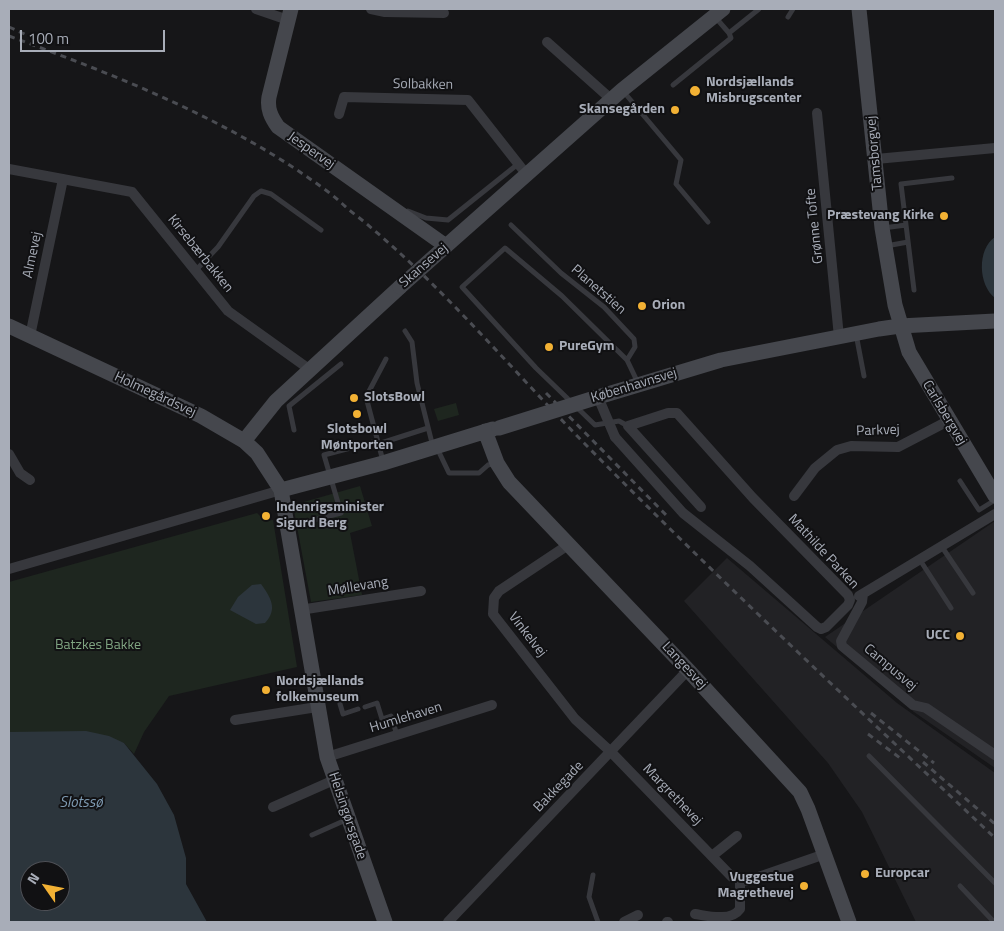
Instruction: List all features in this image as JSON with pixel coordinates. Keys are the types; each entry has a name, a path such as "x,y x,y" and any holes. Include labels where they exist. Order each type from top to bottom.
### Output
{"street":[{"path":"256,9 289,15"},
{"path":"372,9 385,12 444,13"},
{"name":"Tamsborgvej","path":"859,9 882,228 900,326"},
{"name":"Skansevej","path":"244,441 276,401 301,387 309,369 446,246 522,169 617,95 719,11"},
{"name":"Jespervej","path":"289,15 268,97 268,106 278,127 446,246"},
{"path":"547,42 617,95"},
{"name":"Solbakken","path":"340,114 344,97 468,100 522,169"},
{"name":"Grønne Tofte","path":"817,113 840,337"},
{"path":"876,160 995,148"},
{"name":"Kirsebærbakken","path":"9,169 132,192 228,310 309,369"},
{"name":"Almevej","path":"30,336 63,179"},
{"name":"Københavnsvej","path":"281,490 383,463 721,360 900,326 995,321"},
{"name":"Holmegårdsvej","path":"9,326 200,416 244,441 256,453 281,490"},
{"name":"Carlsbergvej","path":"900,326 909,352 995,498"},
{"name":"Mathilde Parken","path":"598,398 615,437 683,512 750,566 818,627 821,629 826,627 850,600 753,498 677,413 668,413 628,426"},
{"name":"Parkvej","path":"794,496 815,468 836,450 851,446 898,447 948,421"},
{"path":"628,426 701,507"},
{"name":"Langesvej","path":"492,430 497,463 509,482 688,670 800,792 825,854 849,922"},
{"path":"9,454 20,473 30,480"},
{"path":"9,569 281,490"},
{"name":"Helsingørsgade","path":"281,490 300,610 327,757 385,922"},
{"path":"850,600 995,514"},
{"name":"Vinkelvej","path":"568,545 499,591 494,598 493,614 575,719 611,752"},
{"name":"Møllevang","path":"300,610 421,591"},
{"name":"Campusvej","path":"863,594 862,602 841,642 842,646 913,705 926,708 995,755"},
{"name":"Bakkegade","path":"448,922 688,670"},
{"name":"Humlehaven","path":"327,757 492,705"},
{"path":"235,720 317,707"},
{"name":"Margrethevej","path":"611,752 732,877 740,880"},
{"path":"273,806 334,780"},
{"path":"712,856 737,836"},
{"path":"695,914 719,918 738,912 740,909 740,880 747,881 825,854"},
{"path":"624,922 638,915"}],"lane":[{"path":"729,33 759,9"},
{"path":"788,17 793,9"},
{"path":"672,85 731,38 719,11"},
{"path":"617,95 681,160 676,184 708,222"},
{"path":"408,211 426,218 448,220 522,169"},
{"path":"914,290 901,184 952,178"},
{"path":"196,270 218,247 254,196 261,191 271,194 321,230"},
{"name":"Planetstien","path":"511,225 562,273 604,307 634,339 635,347 627,360"},
{"path":"882,228 906,225"},
{"path":"885,246 908,242"},
{"path":"628,426 619,421 595,425 536,368 462,287 505,248 562,296 627,360 638,384"},
{"path":"405,331 412,342 417,383 428,428 440,459 449,473 479,473 488,465 497,463"},
{"path":"856,334 864,376"},
{"path":"383,463 366,397 386,359"},
{"path":"294,430 289,406 301,387 341,364"},
{"path":"287,527 341,513 324,456 428,428"},
{"path":"960,481 978,510 995,498"},
{"path":"942,547 973,593"},
{"path":"920,560 951,608"},
{"path":"365,707 377,703 382,719 391,716 397,735"},
{"path":"340,704 343,714 358,709"},
{"path":"869,756 995,883"},
{"path":"312,835 348,819"},
{"path":"593,875 589,897 598,922"},
{"path":"960,886 994,922"}],"shaded area":[{"path":"995,521 995,768 914,712 825,637"},
{"path":"727,558 897,703 995,773 995,922 916,922 862,812 828,763 684,601"}],"green space":[{"path":"456,403 459,415 438,421 434,409"},
{"path":"360,486 372,526 350,533 362,595 311,602 293,505"},
{"name":"Batzkes Bakke","path":"257,513 265,521 273,520 297,667 169,696 144,732 134,754 124,743 9,732 9,582"}],"water":[{"path":"995,237 995,298 985,285 982,267 985,250"},
{"path":"261,584 272,604 271,613 265,623 256,624 230,610 238,597 252,585"},
{"name":"Slotssø","path":"86,731 109,736 124,743 157,784 174,815 186,858 186,884 207,922 9,922 9,732"}],"railway":[{"path":"9,27 40,41"},
{"path":"9,36 174,102 252,143 331,194 417,269 585,444 686,544 995,838"},
{"path":"546,393 667,516"},
{"path":"871,713 934,763"},
{"path":"868,734 900,758"},
{"path":"923,762 995,824"}],"place":[{"name":"Nordsjællands Misbrugscenter","path":"695,91"},
{"name":"Skansegården","path":"675,110"},
{"name":"Præstevang Kirke","path":"944,216"},
{"name":"Orion","path":"642,306"},
{"name":"PureGym","path":"549,347"},
{"name":"SlotsBowl","path":"354,398"},
{"name":"Slotsbowl Møntporten","path":"357,414"},
{"name":"Indenrigsminister Sigurd Berg","path":"266,516"},
{"name":"UCC","path":"960,636"},
{"name":"Nordsjællands folkemuseum","path":"266,690"},
{"name":"Europcar","path":"865,874"},
{"name":"Vuggestue Magrethevej","path":"804,886"}]}
